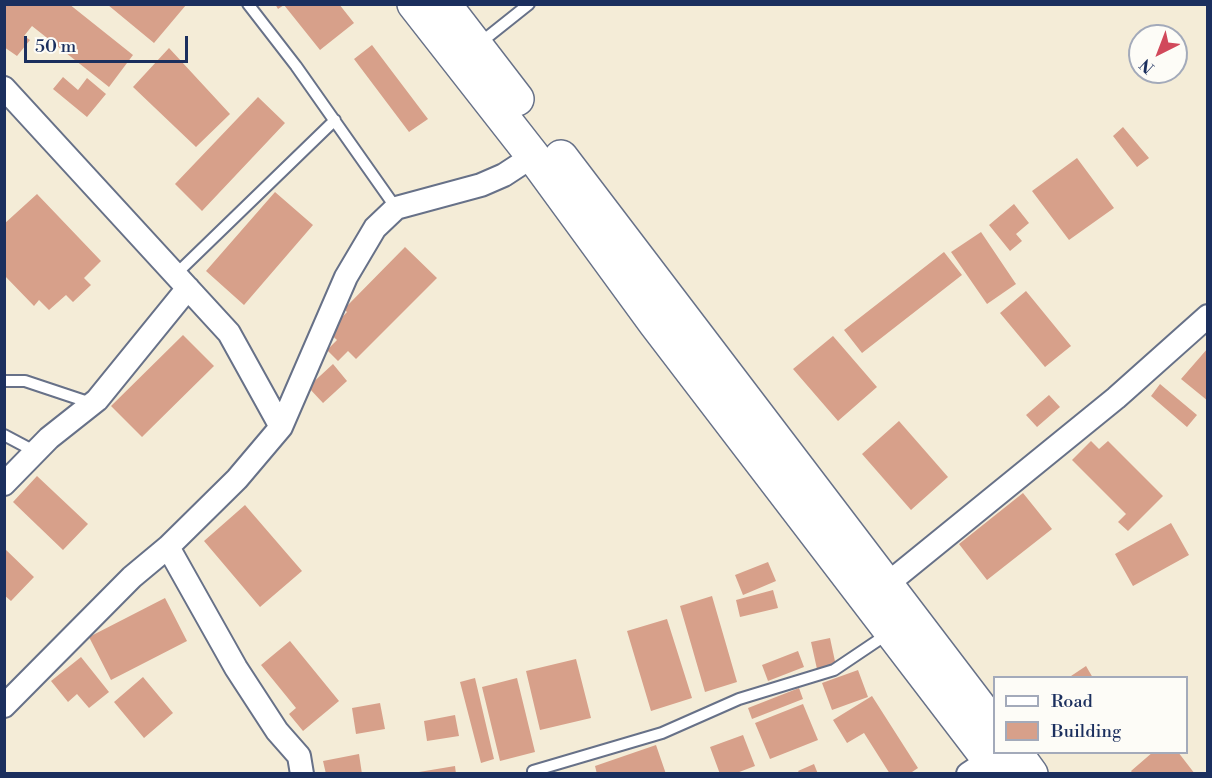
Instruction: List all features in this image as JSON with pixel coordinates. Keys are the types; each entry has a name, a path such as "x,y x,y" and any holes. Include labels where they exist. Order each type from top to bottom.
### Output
{"main road":[{"path":"414,4 467,53 692,351 892,632 993,765 1031,774"},
{"path":"444,4 467,53 533,156 886,585 993,725"}],"street":[{"path":"4,88 229,333 281,427"},
{"path":"4,706 132,577 168,547 237,479 281,427 346,277 375,228 396,208 481,184 504,175 533,156"},
{"path":"4,484 111,384 182,282"},
{"path":"886,585 1116,398 1208,316"},
{"path":"168,547 236,668 277,731 299,756 302,774"}],"lane":[{"path":"248,4 335,120 396,208"},
{"path":"467,53 529,4"},
{"path":"182,282 335,120"},
{"path":"4,381 25,381 92,404"},
{"path":"4,435 36,452"},
{"path":"533,771 662,734 739,699 834,670 892,632"}],"building":[{"path":"4,4 69,4 133,55 109,87 32,26 24,36 30,40 17,56 4,47"},
{"path":"275,4 339,4 354,23 320,50 284,5 278,9"},
{"path":"108,5 186,5 154,43"},
{"path":"372,45 428,119 409,132 354,59"},
{"path":"169,48 230,114 196,147 133,87"},
{"path":"63,77 78,90 87,78 106,94 87,117 53,89"},
{"path":"258,97 285,123 202,211 175,184"},
{"path":"1123,127 1149,158 1137,167 1113,136"},
{"path":"1077,158 1114,208 1069,240 1032,191"},
{"path":"275,192 313,225 244,305 206,271"},
{"path":"37,194 101,261 84,278 91,285 73,302 66,295 49,310 39,300 34,306 4,275 4,224"},
{"path":"1014,204 1029,223 1016,234 1022,241 1010,251 989,225"},
{"path":"981,232 1016,284 987,304 951,252"},
{"path":"405,247 437,278 356,359 348,351 338,361 327,350 337,340 328,332 347,312 344,309"},
{"path":"944,252 962,275 862,353 844,330"},
{"path":"1026,291 1071,346 1045,367 1000,313"},
{"path":"183,335 214,366 142,437 111,406"},
{"path":"833,336 877,387 838,421 793,369"},
{"path":"1208,348 1208,401 1181,379"},
{"path":"333,364 347,381 323,403 308,387"},
{"path":"1160,384 1197,415 1187,427 1151,396"},
{"path":"1049,395 1060,407 1037,427 1026,415"},
{"path":"899,421 948,477 911,510 862,454"},
{"path":"1091,441 1099,449 1108,441 1163,496 1128,531 1118,522 1126,514 1072,460"},
{"path":"37,476 88,524 63,550 13,502"},
{"path":"1023,493 1052,529 987,580 959,544"},
{"path":"245,505 302,571 260,607 204,541"},
{"path":"1171,523 1189,555 1133,586 1115,554"},
{"path":"4,548 34,577 11,601 4,595"},
{"path":"768,562 776,581 743,595 735,575"},
{"path":"773,590 778,608 740,617 736,600"},
{"path":"712,596 737,682 705,692 680,606"},
{"path":"165,598 187,641 111,680 89,637"},
{"path":"667,619 692,698 651,711 627,631"},
{"path":"830,638 836,666 817,669 811,642"},
{"path":"290,641 339,701 303,731 289,714 296,708 261,665"},
{"path":"798,651 804,667 768,681 762,665"},
{"path":"81,657 109,692 89,708 77,694 68,702 51,681"},
{"path":"576,659 591,718 540,730 526,671"},
{"path":"1086,666 1092,676 1071,676"},
{"path":"858,670 868,697 832,710 822,683"},
{"path":"143,677 173,713 144,738 114,702"},
{"path":"475,678 494,759 481,763 460,682"},
{"path":"517,678 535,752 500,761 482,687"},
{"path":"799,688 803,699 752,719 748,708"},
{"path":"872,696 918,768 909,774 890,774 864,733 847,743 833,720"},
{"path":"380,703 385,729 356,734 352,708"},
{"path":"803,704 818,740 770,759 755,723"},
{"path":"455,715 459,736 427,741 424,721"},
{"path":"743,735 755,766 734,774 720,774 710,747"},
{"path":"656,745 666,774 597,774 595,766"},
{"path":"359,754 362,774 326,774 323,761"},
{"path":"1151,754 1180,754 1195,774 1133,774 1131,771"},
{"path":"814,764 818,774 800,774 798,771"},
{"path":"455,766 456,774 420,774 419,772"}]}
